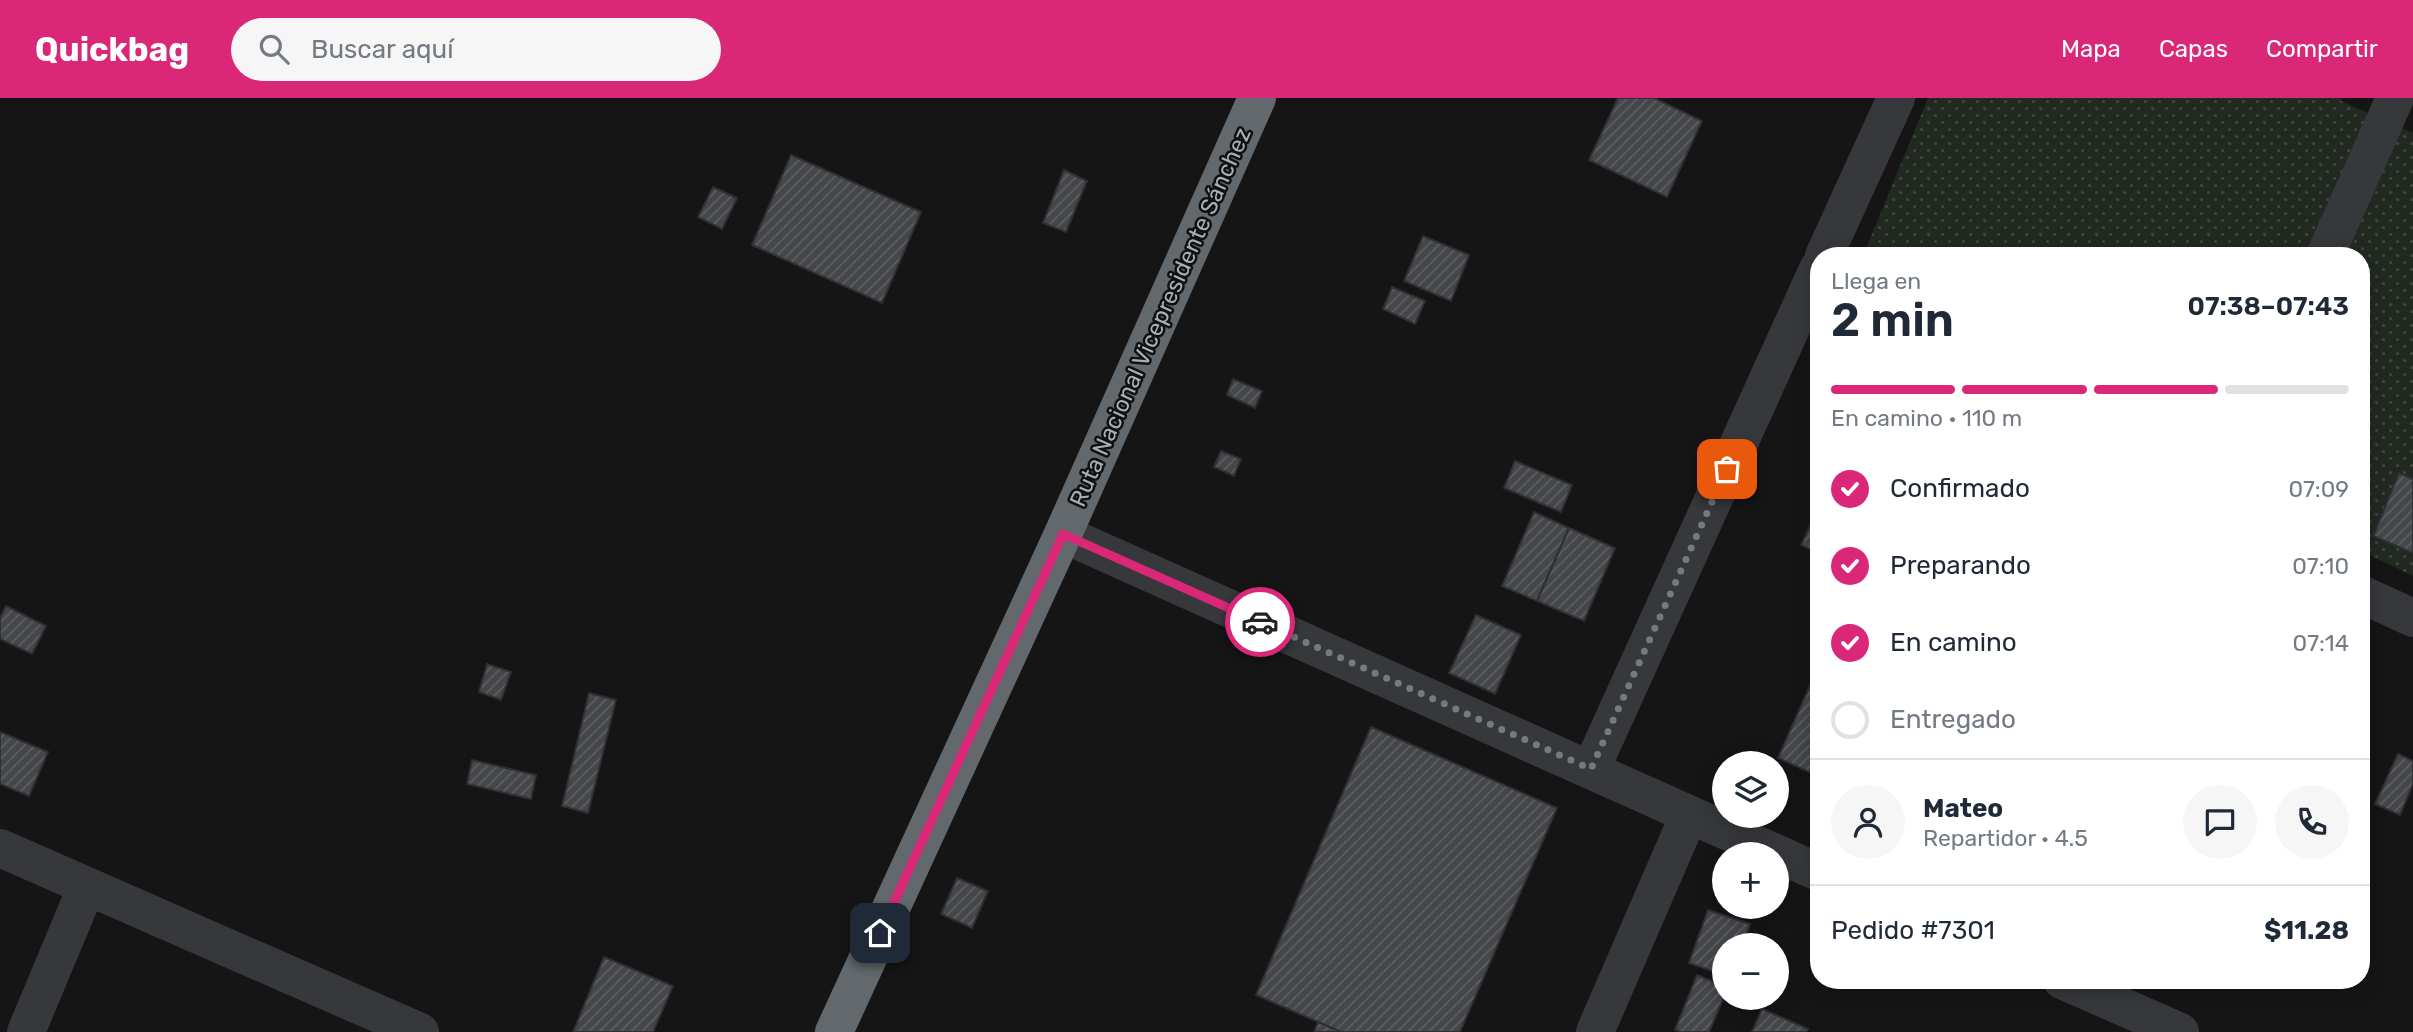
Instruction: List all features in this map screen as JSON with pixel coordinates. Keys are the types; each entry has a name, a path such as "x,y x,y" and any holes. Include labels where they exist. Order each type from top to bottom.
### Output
{"highway":[{"name":"Ruta Nacional Vicepresidente Sánchez","path":"834,1032 1063,534 1257,98"}],"street":[{"path":"1828,247 1896,98"},
{"path":"2329,247 2395,98"},
{"path":"1591,769 1810,287"},
{"path":"1063,534 1810,868"},
{"path":"2370,598 2413,618"},
{"path":"1595,1032 1689,815"},
{"path":"0,848 420,1032"},
{"path":"26,1032 87,886"},
{"path":"2083,989 2180,1032"}],"shaded area":[{"path":"1928,98 2342,98 2341,101 2413,133 2413,576 2370,555 2370,247 1867,247"}],"building":[{"path":"1618,98 1654,98 1702,121 1667,197 1589,160"},
{"path":"791,155 921,212 882,303 752,245"},
{"path":"1064,170 1087,181 1066,232 1043,223"},
{"path":"713,187 737,198 722,229 698,217"},
{"path":"1423,236 1469,255 1451,301 1404,281"},
{"path":"1392,287 1425,301 1415,324 1383,309"},
{"path":"1233,379 1262,391 1255,408 1227,395"},
{"path":"1221,451 1241,459 1234,476 1214,467"},
{"path":"1515,461 1572,485 1561,512 1504,488"},
{"path":"2399,473 2413,479 2413,553 2373,536"},
{"path":"1534,512 1569,528 1537,601 1502,586"},
{"path":"1810,526 1810,549 1801,545"},
{"path":"1569,528 1615,548 1584,621 1537,601"},
{"path":"6,606 46,626 32,654 0,639 0,618"},
{"path":"1476,615 1521,635 1495,694 1449,673"},
{"path":"487,664 511,672 501,700 479,692"},
{"path":"1810,685 1810,772 1789,763 1789,751 1781,751"},
{"path":"589,693 616,700 588,813 562,806"},
{"path":"1371,727 1557,808 1460,1032 1341,1032 1256,995"},
{"path":"0,732 48,752 29,796 0,784"},
{"path":"2398,754 2413,761 2413,784 2400,815 2375,804"},
{"path":"472,760 536,775 531,799 467,784"},
{"path":"957,878 988,891 972,928 941,914"},
{"path":"1708,910 1712,911 1712,919 1735,919 1750,924 1747,933 1712,933 1712,971 1689,963"},
{"path":"604,957 673,986 653,1032 573,1032"},
{"path":"1697,975 1712,981 1712,1010 1718,1010 1709,1032 1675,1030"},
{"path":"1762,1010 1808,1029 1806,1032 1752,1032"},
{"path":"1318,1022 1341,1032 1314,1032"}],"way so far":[{"path":"1260,622 1591,769 1727,469"}],"route":[{"path":"880,933 1063,534 1260,622"}]}
